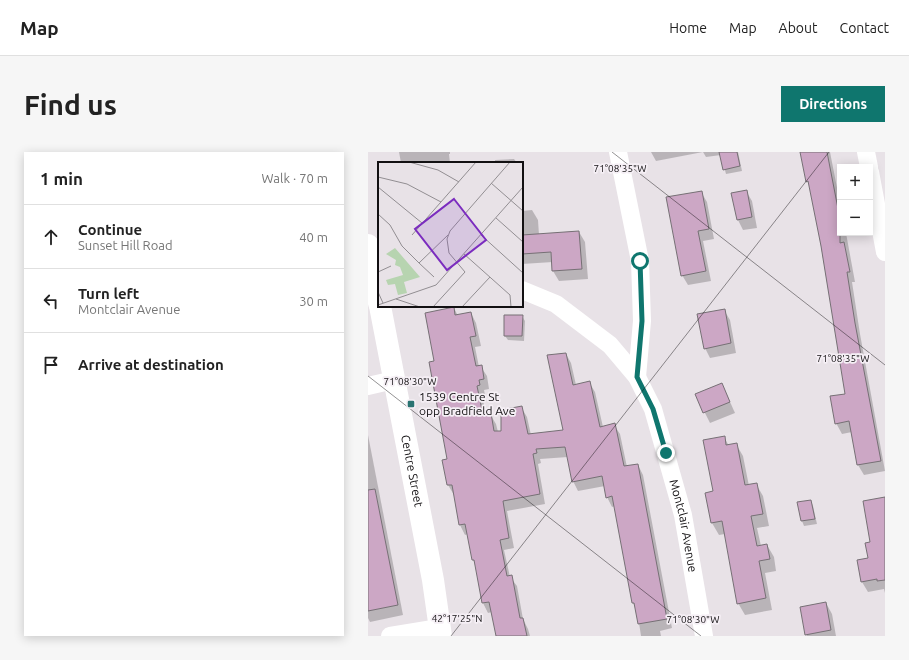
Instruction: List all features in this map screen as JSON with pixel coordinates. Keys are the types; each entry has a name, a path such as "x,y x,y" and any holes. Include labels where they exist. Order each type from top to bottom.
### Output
{"main road":[{"name":"Centre Street","path":"368,245 378,299"},
{"name":"Centre Street","path":"379,307 432,580 440,632"}],"street":[{"path":"618,152 640,261 642,321 637,377"},
{"path":"866,152 868,164"},
{"path":"873,187 885,249"},
{"name":"Montclair Avenue","path":"523,290 556,304 610,345 637,377 653,409 683,515 704,636"},
{"path":"368,386 394,380"},
{"path":"390,636 440,632"}],"building":[{"path":"719,152 737,152 740,166 723,170"},
{"path":"800,152 827,152 837,204 837,236 840,236 840,243 844,242 850,272 847,272 855,323 881,461 857,465 849,421 835,424 830,396 845,394 821,246 808,181 806,182"},
{"path":"747,190 752,217 737,220 731,193"},
{"path":"702,191 709,229 698,231 706,271 681,276 666,197"},
{"path":"579,231 582,269 552,271 551,252 523,254 523,235"},
{"path":"454,307 455,315 471,312 476,336 470,337 476,366 482,365 484,379 479,380 480,385 477,386 483,415 491,413 494,431 501,431 501,410 522,406 528,434 563,430 547,355 566,353 573,385 590,381 600,427 615,423 624,466 638,464 667,619 638,624 634,603 632,603 612,496 606,498 602,476 572,482 565,447 536,449 537,453 533,454 540,494 503,501 509,538 500,540 507,576 512,575 520,618 523,618 527,636 496,636 489,602 482,603 474,560 472,560 465,524 459,525 452,485 447,485 442,460 447,459 429,362 434,361 425,313"},
{"path":"725,309 731,343 704,349 697,314"},
{"path":"504,315 523,315 522,336 504,336"},
{"path":"722,383 730,402 703,413 695,394"},
{"path":"725,436 726,445 737,443 745,485 757,483 763,514 751,516 757,546 767,544 770,559 759,561 766,598 737,604 722,521 711,523 705,493 713,491 703,440"},
{"path":"375,489 398,605 368,611 368,490"},
{"path":"885,497 885,580 877,581 877,579 861,582 857,560 868,558 865,543 870,542 863,501"},
{"path":"811,500 815,519 801,521 797,502"},
{"path":"826,602 831,630 805,635 800,607"}],"place":[{"name":"1539 Centre St opp Bradfield Ave","path":"411,404"}],"route":[{"path":"640,261 642,321 637,377 653,409 666,453"}]}
